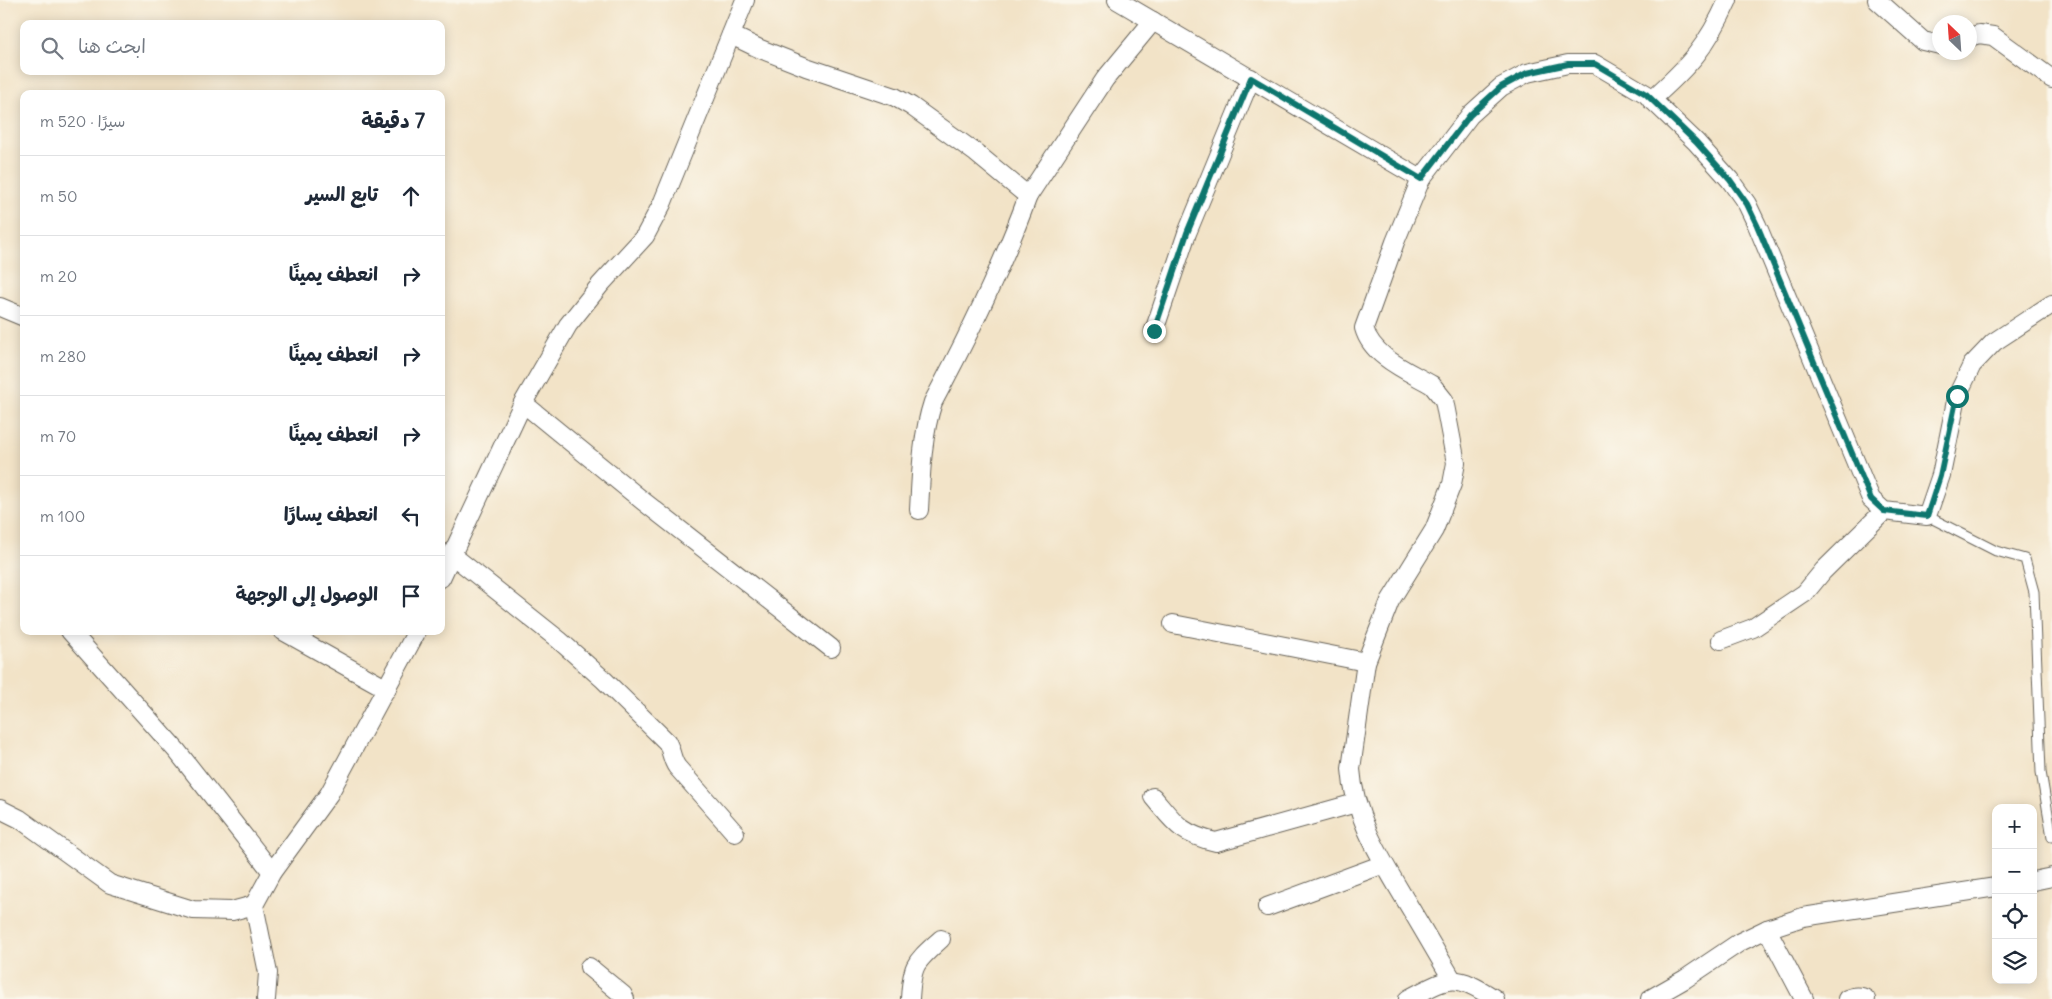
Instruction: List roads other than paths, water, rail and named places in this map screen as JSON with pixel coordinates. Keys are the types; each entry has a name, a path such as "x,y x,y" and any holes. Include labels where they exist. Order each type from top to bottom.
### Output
{"street":[{"path":"445,569 523,404 568,325 600,285 645,236 662,204 745,0"},
{"path":"1117,0 1421,179"},
{"path":"1651,100 1684,70 1701,50 1716,27 1728,0"},
{"path":"1877,0 1923,41 1932,43"},
{"path":"919,510 921,474 932,407 966,342 1028,196 1105,79 1153,21"},
{"path":"731,35 806,67 895,97 911,106 976,153 1028,196"},
{"path":"1977,35 1993,36 2052,79"},
{"path":"1452,979 1384,864 1356,803 1351,769 1366,662 1390,601 1434,530 1452,484 1456,463 1444,400 1439,392 1432,385 1380,353 1366,335 1364,328 1394,242 1421,179 1470,115 1501,87 1527,73 1568,64 1595,64 1646,94 1696,142 1730,180 1747,204 1871,499 1884,511 1927,516 1940,476 1957,396 1972,365 1994,342 2052,304"},
{"path":"1154,331 1187,233 1251,78"},
{"path":"0,307 20,315"},
{"path":"523,404 643,501 831,648"},
{"path":"1721,640 1753,628 1805,593 1823,571 1884,511"},
{"path":"452,554 559,640 604,680 667,742 671,748 672,760 677,768 735,833"},
{"path":"1173,624 1366,662"},
{"path":"74,635 177,751 272,872"},
{"path":"290,635 387,689"},
{"path":"266,999 268,973 254,905 272,872 329,794 415,635"},
{"path":"1153,797 1181,830 1216,842 1356,803"},
{"path":"0,809 20,819 110,884 193,910 232,911 254,905"},
{"path":"1267,907 1384,864"},
{"path":"2037,880 2052,878"},
{"path":"1650,999 1685,979 1740,942 1767,929 1803,917 1992,888"},
{"path":"1767,929 1804,999"},
{"path":"910,999 911,983 916,962 941,939"},
{"path":"589,967 623,994 625,999"},
{"path":"1408,999 1439,983 1452,979 1479,988 1495,999"},
{"path":"1847,999 1852,996 1862,996 1866,999"}],"lane":[{"path":"1927,516 1996,551 2026,559 2034,592 2041,772 2052,837"}]}
